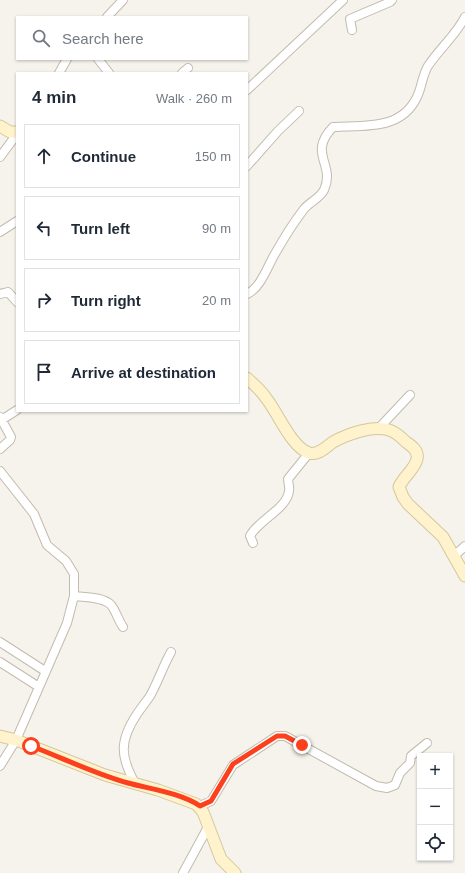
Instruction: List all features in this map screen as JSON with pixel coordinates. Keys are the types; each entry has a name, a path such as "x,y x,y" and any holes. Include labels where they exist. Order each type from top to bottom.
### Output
{"street":[{"path":"108,16 123,0"},
{"path":"248,89 343,0"},
{"path":"352,30 350,19 392,0"},
{"path":"248,293 254,289 305,208 324,190 326,167 321,143 324,137 333,128 375,126 404,114 418,96 425,71 439,49 460,27 465,17"},
{"path":"60,72 66,60"},
{"path":"99,60 108,72"},
{"path":"248,165 278,130 299,111"},
{"path":"0,126 10,132 16,133"},
{"path":"0,157 16,134"},
{"path":"0,232 16,222"},
{"path":"0,294 8,292 16,301"},
{"path":"248,379 268,399 291,436 303,449 309,453 319,452 338,440 358,431 378,429 389,430 397,434 415,449 418,456 416,462 402,480 399,487 402,497 443,538 465,576"},
{"path":"378,429 410,395"},
{"path":"0,449 10,440 11,437 1,419 16,411"},
{"path":"253,543 250,536 253,529 269,518 285,500 290,491 288,479 309,453"},
{"path":"0,471 34,514 47,546 70,567 74,574 74,596 67,623 16,740 0,766"},
{"path":"454,556 465,546"},
{"path":"74,596 106,602 111,606 123,627"},
{"path":"0,642 45,671"},
{"path":"136,785 126,768 123,747 137,714 149,697 171,652"},
{"path":"0,662 39,687"},
{"path":"0,736 16,740 105,775 158,790 193,802 200,806 221,859 235,873"},
{"path":"200,806 211,801 233,764 277,736 285,736 376,786 383,788 395,784 400,773 410,763 411,756 427,743"},
{"path":"183,873 208,827"}],"route":[{"path":"31,746 127,783 158,790 193,802 200,806 211,801 218,792 233,764 277,736 285,736 302,745"}]}
